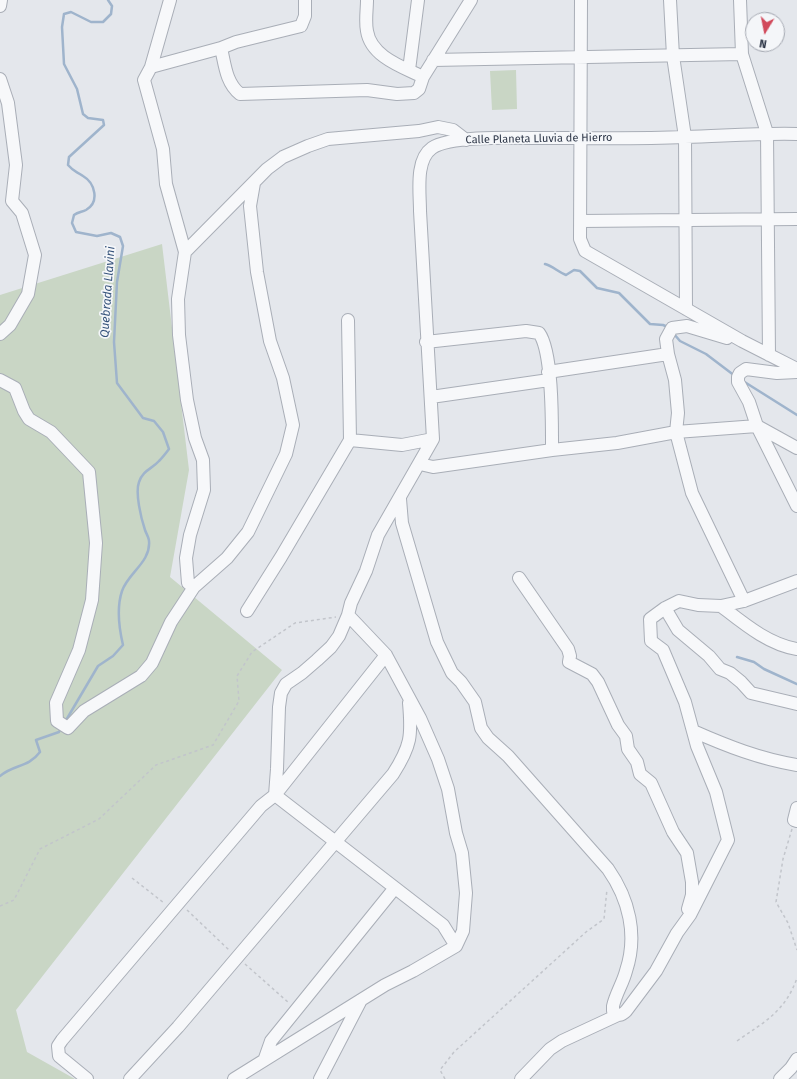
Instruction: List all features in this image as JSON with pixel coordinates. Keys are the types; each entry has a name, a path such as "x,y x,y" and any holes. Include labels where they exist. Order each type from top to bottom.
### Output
{"street":[{"path":"0,6 1,0"},
{"path":"170,0 151,67 144,80 163,149 166,184 185,252 178,299 179,335 187,400 195,438 203,460 204,490 190,535 186,558 188,583 194,587"},
{"path":"151,67 221,48 236,42 301,26 305,16 305,0"},
{"path":"367,0 366,31 376,50 423,78"},
{"path":"410,70 418,0"},
{"path":"221,48 227,77 233,89 240,94 366,90 397,94 414,93 418,89 433,60 471,0"},
{"path":"581,0 582,138 580,221 582,246 590,256 742,341 797,369"},
{"path":"670,0 673,56 685,137 686,309"},
{"path":"740,0 742,54 767,133 769,355"},
{"path":"433,60 742,54"},
{"path":"0,79 8,103 16,165 12,201 22,213 35,255 28,294 10,325 0,334"},
{"path":"185,252 267,169 283,157 308,146 328,139 419,131 438,127 453,130 466,140"},
{"name":"Calle Planeta Lluvia de Hierro","path":"433,439 426,342 420,211 423,161 426,153 439,144 466,140 685,137 767,133 797,134"},
{"path":"0,380 15,388 24,411 29,419 51,432 89,472 96,543 92,600 79,650 56,703 56,721 68,728 84,711 141,676 152,663 171,622 194,587 227,558 248,532 286,454 293,425 283,378 270,341 257,272 250,206 254,183"},
{"path":"580,221 797,219"},
{"path":"247,611 281,557 350,440 348,320"},
{"path":"742,341 687,326 672,328 666,339 668,354 675,380 678,413 676,432 692,493 744,601"},
{"path":"426,342 533,331 539,333 543,338 549,376 552,450"},
{"path":"431,397 668,354"},
{"path":"797,372 777,373 746,369 740,373 738,382 749,402 757,426 797,506"},
{"path":"420,464 433,467 552,450 617,443 676,432 757,426 797,448"},
{"path":"350,440 402,444 433,439"},
{"path":"275,795 279,706 282,693 286,684 302,674 331,647 348,615 351,603 366,571 378,535 433,439"},
{"path":"400,499 402,523 437,642 452,673 461,682 475,702 481,728 488,738 508,756 608,869 620,886 631,918 630,951 627,971 613,1011 618,1015"},
{"path":"520,578 568,650 570,656 569,662 592,674 598,682 618,725 626,736 628,749 637,762 640,774 651,783 673,832 687,853 692,882 692,895 681,927"},
{"path":"521,1079 550,1050 562,1041 618,1015 622,1015 634,1002 656,971 681,927 690,915 728,840 716,792 697,746 685,702 663,650 651,641 650,619 665,608 679,601 698,605 721,606 744,601 797,581"},
{"path":"721,606 760,633 790,648 797,649"},
{"path":"665,608 678,630 709,656 720,669 730,673 751,693 797,704"},
{"path":"234,1079 265,1058 362,999 456,946 463,931 465,900 462,853 445,782 427,733 386,655 348,615"},
{"path":"87,1079 59,1056 58,1046 261,806 275,795 386,655"},
{"path":"130,1079 178,1027 393,774 406,755 410,740 409,698"},
{"path":"693,731 731,748 770,760 797,765"},
{"path":"275,795 394,889 443,925 456,946"},
{"path":"796,820 797,808"},
{"path":"265,1058 271,1041 394,889"},
{"path":"320,1079 362,999"},
{"path":"780,1079 792,1068 797,1058"}],"path":[{"path":"0,906 14,900 40,849 99,818 156,765 213,745 239,701 237,676 252,652 295,623 348,615"},
{"path":"796,820 784,859 776,902 788,923 797,950"},
{"path":"445,1079 440,1070 454,1052 586,932 604,919 608,869"},
{"path":"132,878 162,903 179,903 296,1010"},
{"path":"737,1041 778,1012 792,993 797,978"}],"green space":[{"path":"516,70 517,109 492,110 490,71"},
{"path":"162,244 189,470 170,577 282,670 16,1010 27,1052 75,1079 0,1079 0,295"}],"waterway":[{"name":"Quebrada Llavini","path":"65,722 98,666 113,656 123,645 119,618 120,598 125,585 143,561 149,548 149,540 143,525 139,506 139,482 143,475 156,464 169,449 163,432 154,421 143,418 117,383 114,342 117,282 123,246 120,237 111,233 97,236 76,232 72,223 74,215 90,207 93,202 94,193 93,188 87,179 68,165 69,157 104,125 103,120 88,118 83,114 77,89 64,64 62,27 64,14 71,12 91,22 103,22 111,14 112,6 108,0"},
{"path":"545,264 566,275 574,270 580,271 597,288 619,293 650,324 668,327"},
{"path":"674,334 680,341 706,354 735,376"},
{"path":"743,381 797,415"},
{"path":"737,657 754,662 764,669 797,684"},
{"name":"Quebrada Llavini","path":"0,776 10,769 31,761 40,752 36,740 59,732 61,728"}]}
